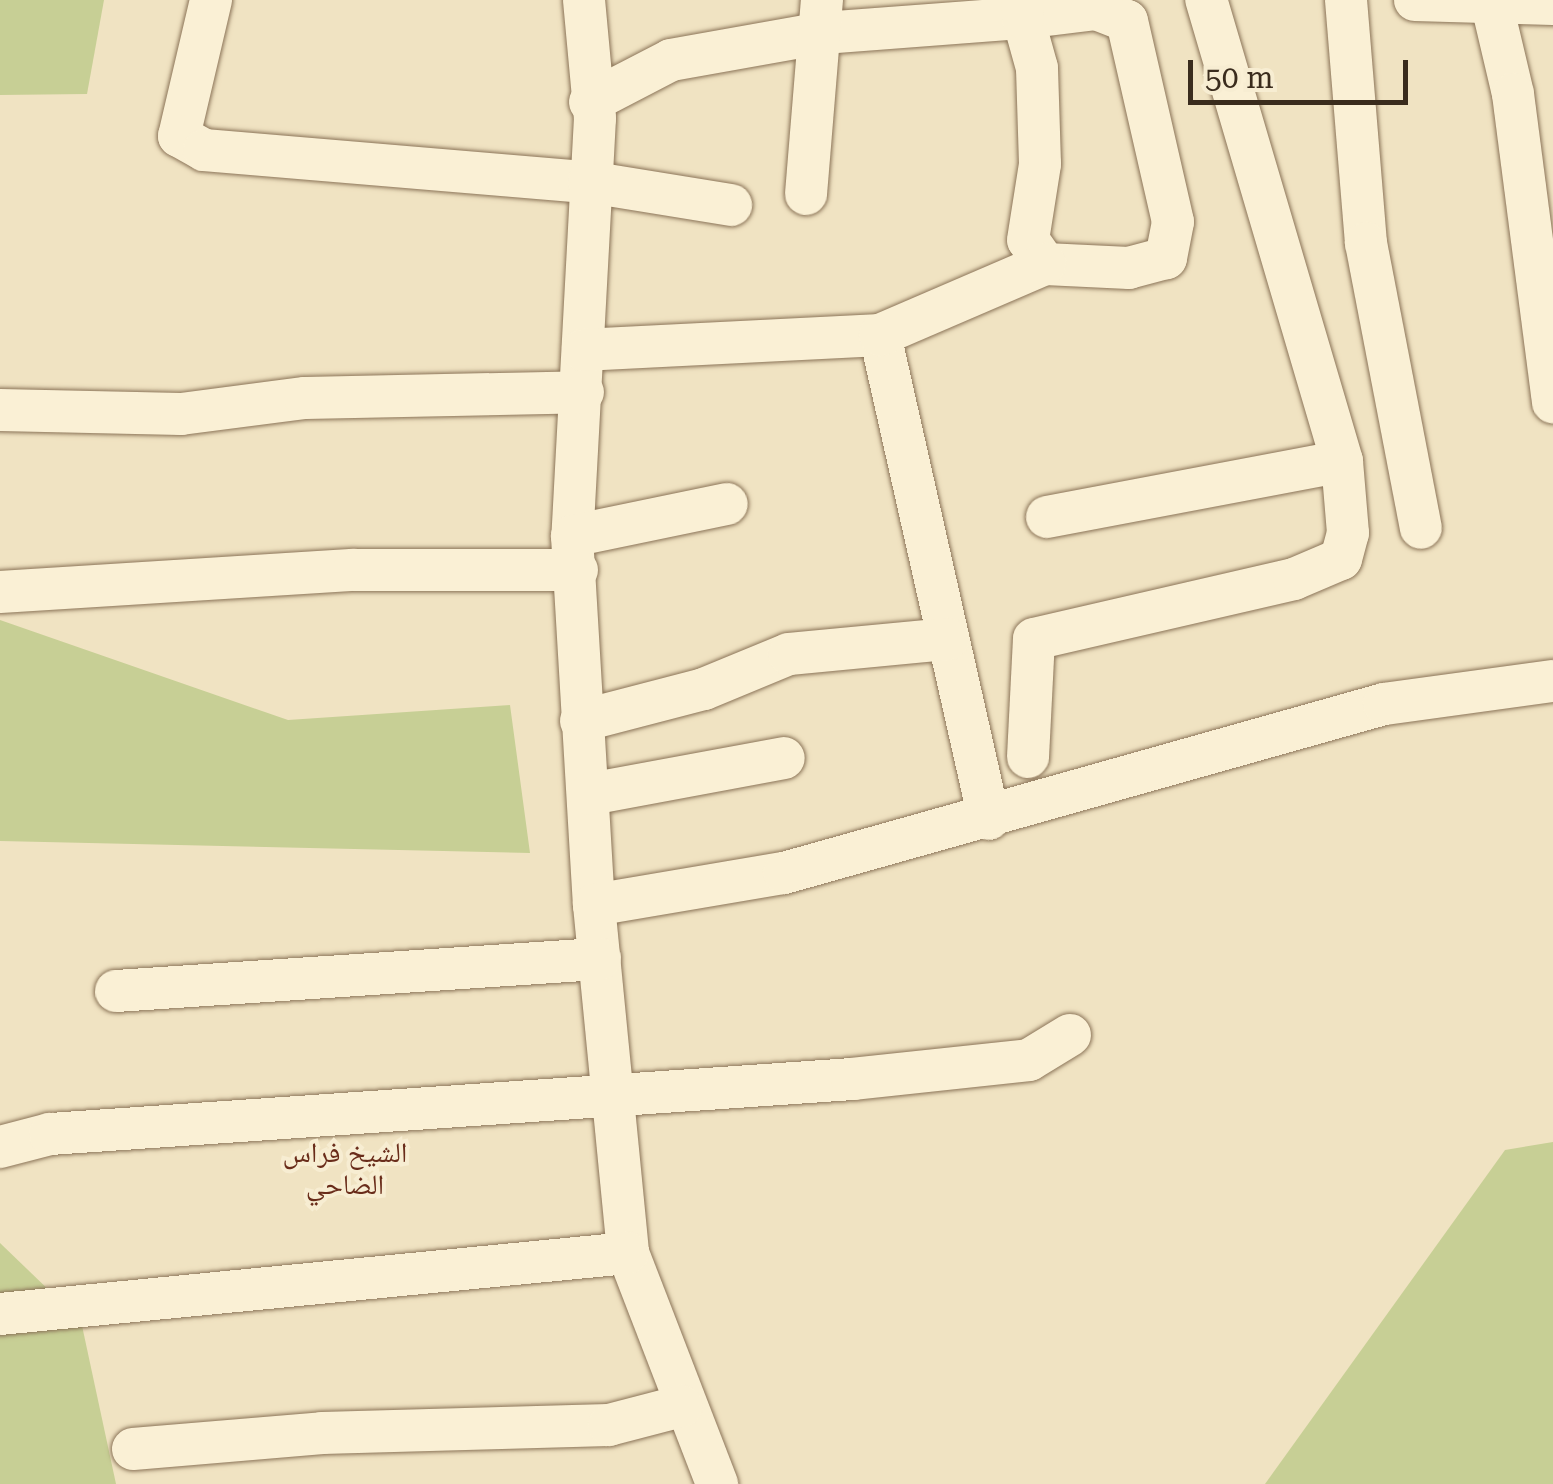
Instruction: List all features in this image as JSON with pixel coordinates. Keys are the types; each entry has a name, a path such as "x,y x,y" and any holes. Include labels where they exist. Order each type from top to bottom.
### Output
{"street":[{"path":"211,0 179,136 204,150 588,182 731,205"},
{"path":"584,0 590,102 583,392 574,553 594,905 628,1253 682,1406 717,1484"},
{"path":"1028,757 1034,639 1173,614 1340,559 1348,533 1342,461 1206,0"},
{"path":"1346,0 1364,224 1421,528"},
{"path":"1415,0 1553,4"},
{"path":"1492,5 1513,94 1553,402"},
{"path":"1022,9 1037,68 1040,164 1028,240 1046,264"},
{"path":"584,350 880,334 1046,264 1129,268 1166,258 1173,222 1127,20 1096,9 823,17 670,60 590,102"},
{"path":"806,194 823,17"},
{"path":"880,334 988,819"},
{"path":"0,410 181,414 305,398 583,392"},
{"path":"1047,516 1342,461"},
{"path":"0,592 574,553 727,504"},
{"path":"581,721 789,654 948,639"},
{"path":"594,905 784,873 988,819 1384,704 1553,681"},
{"path":"590,794 784,758"},
{"path":"116,991 600,959"},
{"path":"0,1147 50,1134 614,1099 1030,1060 1070,1035"},
{"path":"0,1314 628,1253"},
{"path":"133,1449 322,1432 609,1426 682,1406"}],"green space":[{"path":"0,0 104,0 87,94 0,95"},
{"path":"0,620 288,720 510,705 530,853 0,841"},
{"path":"1553,1142 1553,1484 1265,1484 1505,1150"},
{"path":"0,1243 81,1321 116,1484 0,1484"}],"district":[{"name":"الشيخ فراس الضاحي","path":"345,1169"}]}
